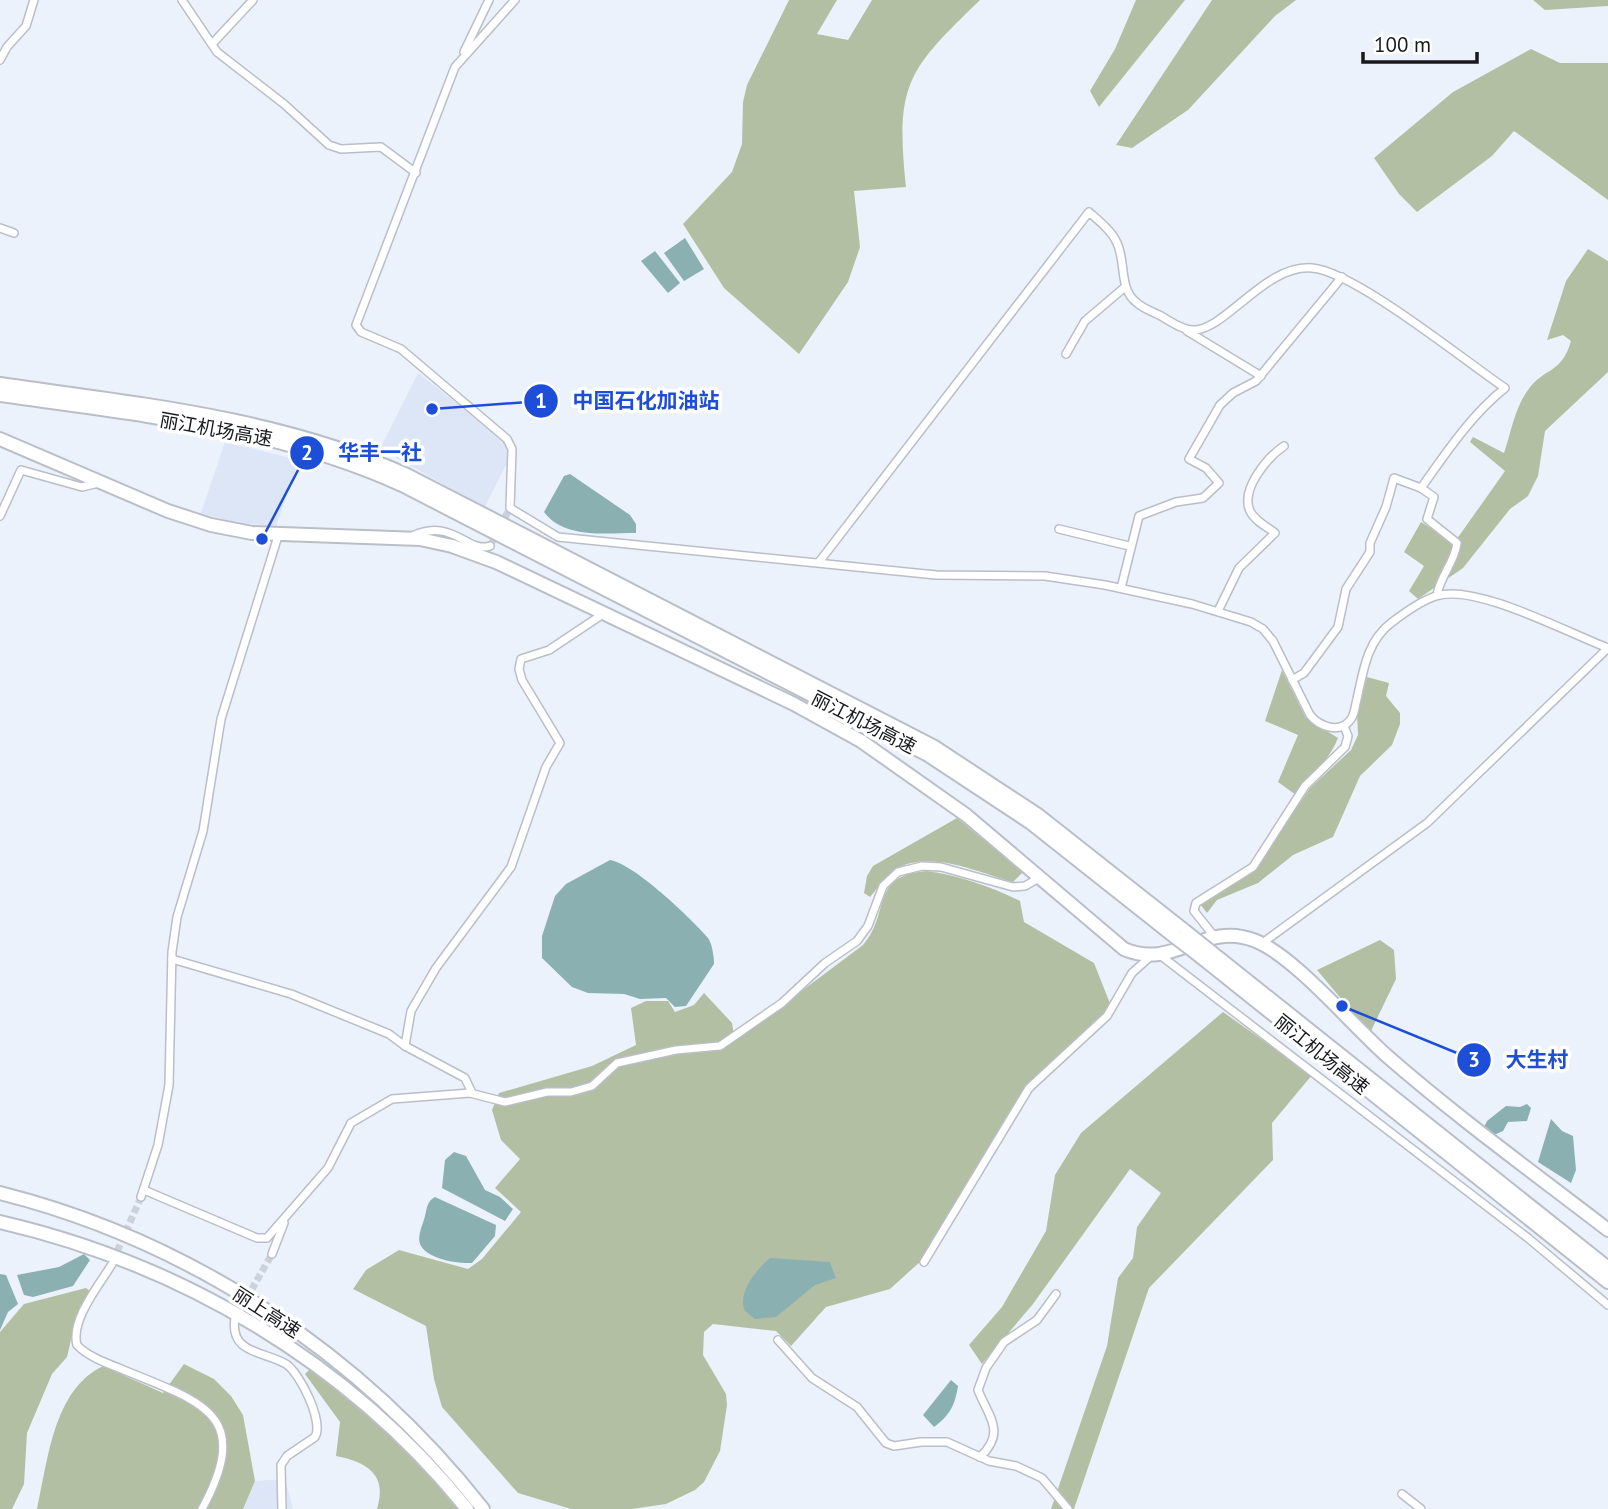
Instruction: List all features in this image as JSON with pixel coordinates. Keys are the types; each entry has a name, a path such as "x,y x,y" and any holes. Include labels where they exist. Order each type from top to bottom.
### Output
{"highway":[{"name":"丽江机场高速","path":"0,384 264,425 340,448 407,475 933,746 1028,808 1180,934"},
{"name":"丽江机场高速","path":"0,395 250,433 337,458 402,485 928,755 1031,823 1180,934 1608,1268"},
{"path":"0,439 211,525 252,533 408,538 444,544 482,556 794,704 861,741 943,797 1117,946 1131,952 1156,955 1214,936 1238,936 1261,944 1282,957 1399,1066 1608,1230"},
{"name":"丽江机场高速","path":"1206,954 1608,1282"},
{"name":"丽上高速","path":"0,1193 74,1215 135,1239 204,1273 278,1318 331,1356 389,1406 435,1452 483,1509"},
{"name":"丽上高速","path":"0,1222 54,1236 123,1259 198,1293 253,1323 321,1369 370,1409 422,1459 467,1509"}],"street":[{"path":"0,60 26,26 34,0"},
{"path":"182,0 212,44 229,62 284,104 329,145 341,149 381,147 416,173"},
{"path":"212,44 253,0"},
{"path":"489,0 463,56 452,72 366,303 356,321 356,328 401,349 507,439 512,449 510,508 558,537 679,547 936,575 1016,573 1121,588 1218,611 1263,629 1273,641 1315,721 1327,727 1344,726 1353,714 1364,665 1378,637 1389,624 1437,595 1459,594 1482,598 1607,646 1427,823 1261,944"},
{"path":"463,56 506,14 515,0"},
{"path":"819,562 1089,212 1113,235 1125,269 1125,287 1137,303 1184,328 1261,376"},
{"path":"0,228 14,233"},
{"path":"1184,328 1203,328 1282,272 1311,268 1342,277 1505,388 1489,400 1459,435 1421,488"},
{"path":"1121,588 1129,546 1139,516 1176,502 1203,498 1219,483 1206,468 1189,459 1220,404 1261,376 1342,277"},
{"path":"1066,354 1085,321 1125,287"},
{"path":"1218,611 1239,568 1275,533 1254,517 1249,510 1248,498 1270,455 1284,446"},
{"path":"0,516 17,473 21,470 82,487 103,482"},
{"path":"1292,680 1304,673 1338,627 1347,587 1370,552 1370,543 1387,507 1394,478 1421,488 1434,497 1427,519 1457,543 1454,557 1440,581 1437,595"},
{"path":"408,538 432,529 458,536 480,548 490,546"},
{"path":"1059,530 1129,546"},
{"path":"279,533 221,719 202,831 177,917 172,959 169,1085 158,1145 142,1194 257,1238 269,1237 328,1168 349,1127 361,1115 398,1097 472,1093 505,1102 547,1092 571,1092 592,1086 617,1063 676,1050 720,1046 782,1003 825,963 857,942 868,926 883,886 904,870 941,867 1013,887 1025,886 1039,878"},
{"path":"405,1046 411,1011 436,968 511,867 546,767 560,743 522,680 519,669 521,659 549,650 603,614"},
{"path":"1214,936 1194,911 1196,903 1253,867 1305,786 1345,747 1348,736 1344,726"},
{"path":"924,1262 1025,1092 1107,1016 1132,973 1156,955 1528,1238 1608,1304"},
{"path":"172,959 278,990 389,1034 405,1046 462,1076 469,1083 472,1093"},
{"path":"272,1254 286,1216"},
{"path":"112,1264 84,1313 76,1332 77,1345 103,1362 171,1390 216,1419 222,1430 224,1446 202,1509"},
{"path":"979,1457 990,1445 994,1427 978,1390 986,1368 1004,1342 1037,1320 1056,1294"},
{"path":"235,1318 234,1331 241,1346 290,1367 318,1421 315,1437 287,1456 281,1465 282,1509"},
{"path":"778,1340 812,1378 857,1407 887,1443 894,1446 947,1442 979,1457 1035,1473 1053,1488 1068,1509"},
{"path":"1402,1494 1421,1509"}],"shaded area":[{"path":"789,0 837,0 817,34 848,40 872,0 980,0 937,44 912,81 903,124 906,187 854,191 860,247 848,282 799,354 724,288 683,224 732,172 742,144 743,102 747,85"},
{"path":"1136,0 1185,0 1099,107 1090,91 1115,49"},
{"path":"1212,0 1296,0 1275,16 1188,110 1132,148 1116,145"},
{"path":"1533,0 1608,0 1608,6 1545,10"},
{"path":"1531,49 1560,63 1608,63 1608,200 1514,131 1492,156 1417,212 1399,194 1374,158 1453,92"},
{"path":"685,238 704,269 684,281 664,253"},
{"path":"1588,249 1608,261 1608,372 1545,431 1538,476 1528,496 1510,509 1463,568 1418,599 1409,591 1424,566 1404,552 1421,522 1454,543 1505,471 1470,442 1473,437 1504,453 1524,397 1534,383 1557,365 1567,352 1571,341 1563,335 1547,340 1566,281"},
{"path":"655,251 680,283 668,293 641,261"},
{"path":"418,373 507,442 510,457 485,507 380,449"},
{"path":"225,442 299,460 276,526 237,523 201,513"},
{"path":"570,474 630,515 636,524 636,533 586,533 562,527 552,521 544,512 564,476"},
{"path":"1282,670 1306,718 1338,738 1325,760 1296,795 1278,782 1298,735 1265,721"},
{"path":"1367,677 1389,683 1386,696 1400,713 1400,724 1392,745 1360,776 1333,837 1293,855 1258,883 1217,900 1207,913 1200,904 1253,871 1310,788 1351,750 1358,735 1357,712"},
{"path":"957,818 1023,872 1013,882 954,865 924,861 909,863 896,869 870,897 864,893 867,876 873,866"},
{"path":"610,860 633,871 662,893 709,940 714,964 686,1006 675,1007 666,998 640,999 624,994 588,993 572,987 542,958 542,936 555,896 566,884"},
{"path":"927,871 975,882 1020,901 1024,922 1094,963 1111,1006 1027,1086 922,1260 890,1289 826,1307 791,1346 776,1331 713,1324 704,1332 703,1355 726,1394 727,1405 720,1451 704,1482 695,1490 666,1504 632,1509 571,1509 518,1493 442,1407 434,1379 426,1326 353,1289 366,1270 399,1250 468,1269 482,1259 521,1212 495,1188 520,1159 501,1140 492,1110 499,1093 592,1066 636,1045 631,1008 646,1001 668,1001 675,1012 694,1005 704,993 732,1023 735,1041 863,945 877,921 889,888 896,880 909,874"},
{"path":"1380,940 1394,950 1396,979 1370,1033 1317,970"},
{"path":"1223,1012 1312,1075 1272,1123 1273,1160 1149,1288 1074,1509 1051,1509 1107,1346 1118,1278 1133,1258 1137,1227 1161,1193 1130,1169 1033,1304 982,1364 969,1345 1002,1307 1046,1231 1055,1175 1081,1133"},
{"path":"1527,1104 1531,1108 1527,1121 1508,1122 1503,1131 1494,1135 1484,1127 1487,1121 1506,1106 1520,1107"},
{"path":"1551,1119 1562,1131 1573,1136 1576,1170 1571,1183 1538,1162"},
{"path":"454,1152 466,1156 485,1190 500,1197 513,1209 505,1221 442,1188 445,1160"},
{"path":"435,1197 496,1225 495,1236 472,1263 435,1257 420,1244 427,1208"},
{"path":"84,1254 90,1260 73,1286 33,1297 24,1295 17,1275 59,1267"},
{"path":"770,1258 830,1262 836,1278 815,1285 776,1317 755,1319 745,1311 744,1297 754,1275"},
{"path":"0,1274 6,1275 18,1304 8,1312 0,1330"},
{"path":"86,1288 91,1292 74,1327 67,1357 52,1374 27,1433 24,1484 12,1509 0,1509 0,1332 24,1304"},
{"path":"184,1364 214,1379 231,1396 243,1415 255,1481 243,1509 37,1509 55,1428 73,1392 86,1377 103,1366 163,1393"},
{"path":"311,1368 400,1440 463,1509 377,1509 380,1487 372,1472 357,1462 336,1456 340,1422 305,1374"},
{"path":"951,1380 958,1386 953,1404 948,1414 934,1427 923,1415"},
{"path":"285,1479 293,1509 243,1509 255,1481"}],"tunnel":[{"path":"490,546 510,508"},
{"path":"113,1261 141,1197"},
{"path":"236,1317 272,1254"}],"place":[{"name":"中国石化加油站","path":"432,409"},
{"name":"华丰一社","path":"262,539"},
{"name":"大生村","path":"1342,1006"}]}
